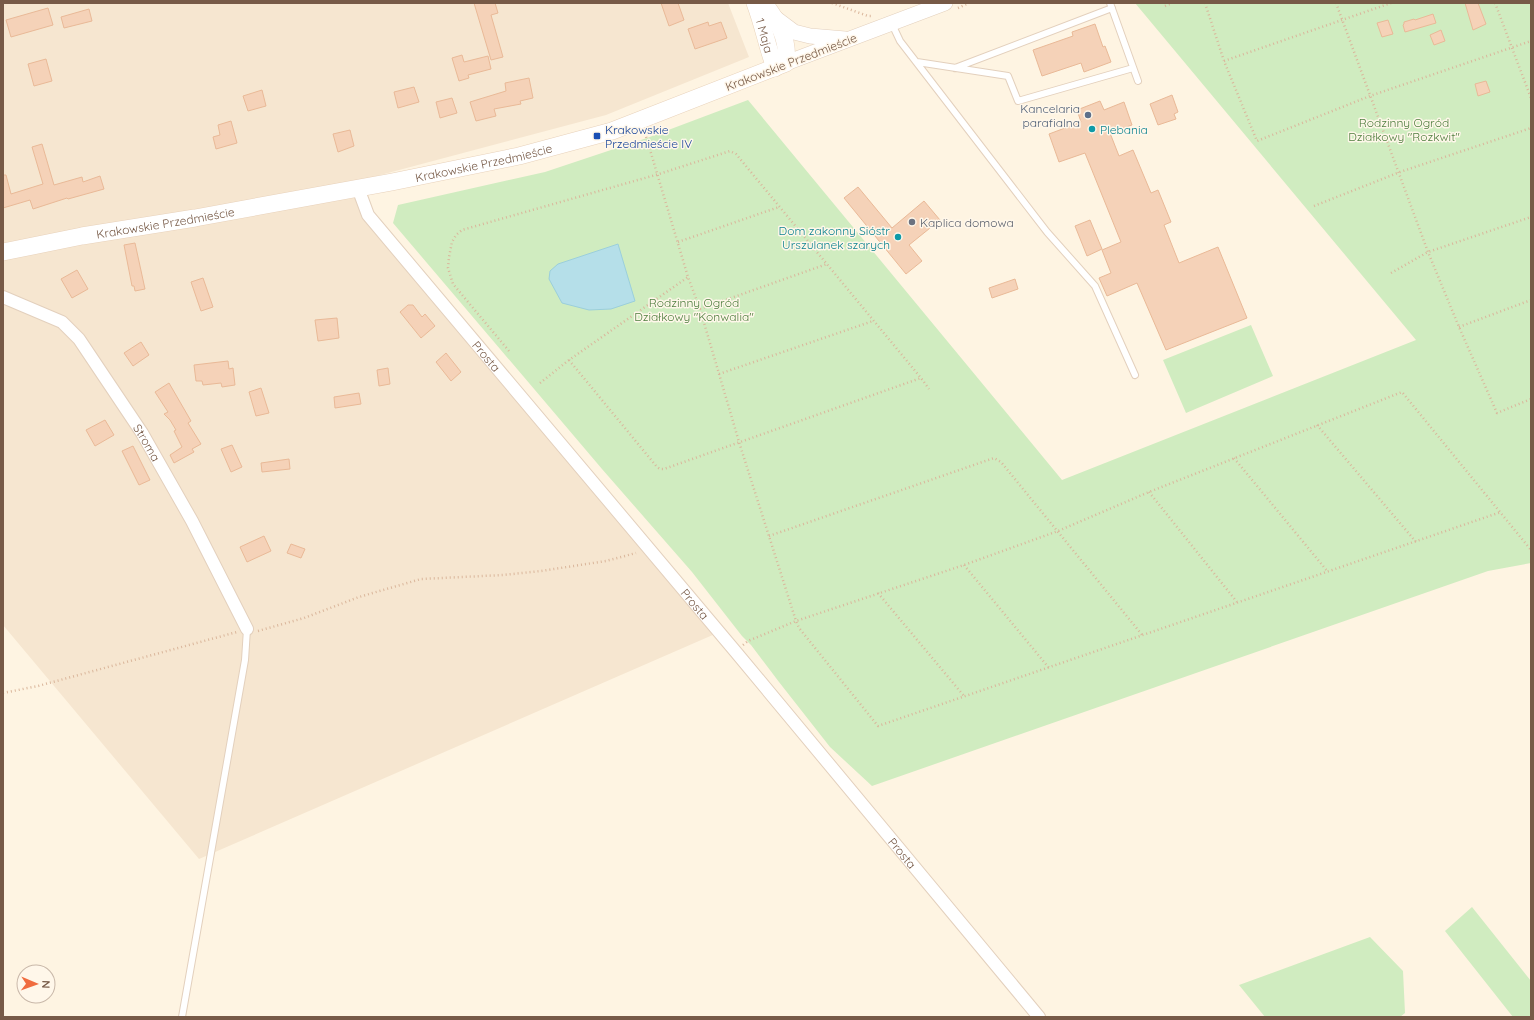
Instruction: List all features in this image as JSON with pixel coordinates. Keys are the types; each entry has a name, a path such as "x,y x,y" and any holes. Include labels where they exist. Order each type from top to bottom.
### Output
{"main road":[{"name":"1 Maja","path":"755,3 761,18 767,43 781,66"},
{"name":"1 Maja","path":"764,3 774,17 785,38 787,55 781,66"},
{"name":"Krakowskie Przedmieście","path":"3,252 82,236 195,218 358,188 519,156 597,136 642,121 781,66"}],"street":[{"name":"Krakowskie Przedmieście","path":"781,66 945,3"},
{"name":"1 Maja","path":"774,17 794,32 810,36 848,40"},
{"name":"Prosta","path":"358,188 368,215 1039,1017"},
{"name":"Stroma","path":"3,297 62,322 79,339 142,433 192,521 247,631"}],"lane":[{"path":"954,68 1111,6 1138,81"},
{"path":"892,24 900,41 1047,232 1095,286 1135,375"},
{"path":"917,62 1008,76 1018,101 1133,68"},
{"path":"182,1017 245,660 247,631"}],"path":[{"path":"832,3 868,16 876,15"},
{"path":"1165,6 1172,3"},
{"path":"1205,3 1224,61 1257,141 1370,96 1531,41"},
{"path":"1336,3 1400,172 1428,252 1497,413 1531,399"},
{"path":"1224,61 1391,3"},
{"path":"1495,3 1531,98"},
{"path":"1314,206 1400,172 1531,128"},
{"path":"645,132 659,174 688,277 700,309 739,442 796,621 799,628 878,726 1501,512"},
{"path":"509,351 453,284 448,268 452,242 456,235 462,230 659,174 730,151 736,154 921,378 929,390"},
{"path":"678,242 779,206"},
{"path":"1391,273 1428,252 1531,217"},
{"path":"700,309 827,264"},
{"path":"540,383 569,360 688,277"},
{"path":"1459,327 1531,300"},
{"path":"719,374 873,321"},
{"path":"569,360 660,469 664,469 921,378"},
{"path":"748,642 796,621 964,565 1058,531 1149,492 1402,392 1531,550"},
{"path":"1317,425 1416,542"},
{"path":"769,536 994,458 1001,462 1143,636"},
{"path":"1234,458 1328,572"},
{"path":"1149,492 1237,602"},
{"path":"3,693 38,686 247,631 263,630 304,618 359,597 420,580 503,575 548,570 606,561 632,555 648,548"},
{"path":"964,565 1049,668"},
{"path":"878,593 964,696"}],"shaded area":[{"path":"3,3 728,3 749,57 606,115 354,182 364,214 715,634 199,859 3,625"}],"green space":[{"name":"Rodzinny Ogród Działkowy \"Konwalia\"","path":"1135,3 1531,3 1531,563 1488,571 872,786 830,747 692,572 602,469 393,223 398,205 545,172 647,138 748,100 1062,480 1416,340"},
{"path":"1251,325 1273,376 1186,413 1163,360"},
{"path":"1472,907 1531,981 1531,1017 1513,1017 1445,931"},
{"path":"1370,937 1403,971 1405,1013 1400,1017 1265,1017 1239,985"}],"water":[{"path":"618,244 635,301 611,309 589,310 562,303 549,279 550,271 558,264"}],"building":[{"path":"474,3 495,3 498,13 491,15 503,57 491,60"},
{"path":"661,3 678,3 684,20 669,26"},
{"path":"1465,3 1478,3 1486,24 1473,30"},
{"path":"48,8 53,25 11,37 6,20"},
{"path":"89,9 92,21 64,28 61,17"},
{"path":"1433,14 1436,23 1405,32 1403,25 1404,22"},
{"path":"1388,20 1393,34 1382,37 1377,23"},
{"path":"708,22 709,26 721,22 727,38 695,49 688,29"},
{"path":"1095,24 1103,47 1105,46 1111,62 1084,72 1081,63 1042,76 1033,50 1073,36 1072,32"},
{"path":"1441,30 1445,41 1434,45 1430,35"},
{"path":"462,55 464,62 488,56 491,69 468,75 469,78 459,81 452,58"},
{"path":"46,59 52,81 34,86 28,64"},
{"path":"529,78 533,98 520,101 521,104 494,109 496,116 476,121 470,102 506,91 505,83"},
{"path":"1486,81 1490,92 1478,96 1475,84"},
{"path":"414,87 419,102 398,108 394,92"},
{"path":"262,90 266,106 248,111 243,96"},
{"path":"1172,95 1178,112 1174,114 1176,119 1158,125 1150,104"},
{"path":"452,98 457,113 440,118 436,102"},
{"path":"1100,101 1104,110 1124,102 1132,125 1110,133 1119,156 1133,150 1151,193 1158,190 1171,222 1164,225 1179,263 1218,247 1247,318 1166,350 1137,283 1107,296 1099,278 1111,273 1102,250 1121,242 1085,153 1059,162 1049,134 1081,122 1077,110"},
{"path":"231,121 237,143 216,149 213,137 220,135 218,125"},
{"path":"350,130 354,146 338,152 333,134"},
{"path":"42,144 54,185 82,177 83,182 100,176 104,189 68,199 67,198 33,209 30,200 3,208 3,175 6,175 11,194 43,184 32,147"},
{"name":"Dom zakonny Sióstr Urszulanek szarych","path":"858,187 892,228 924,201 940,220 909,245 922,261 906,274 844,198"},
{"path":"1090,220 1102,249 1087,256 1075,226"},
{"path":"135,243 145,289 135,291 134,286 132,286 124,245"},
{"path":"77,270 88,289 72,298 61,279"},
{"path":"203,278 213,307 201,311 191,282"},
{"path":"1015,279 1018,289 992,298 989,288"},
{"path":"408,305 413,305 422,317 425,314 435,326 421,338 400,312"},
{"path":"337,318 339,338 318,341 315,320"},
{"path":"141,342 149,355 133,366 124,353"},
{"path":"446,353 461,372 451,381 436,362"},
{"path":"228,361 229,369 233,368 235,385 222,387 221,383 203,385 202,381 196,381 194,365"},
{"path":"388,368 390,384 379,386 377,370"},
{"path":"169,383 191,421 188,423 201,444 192,449 194,452 174,463 170,455 182,447 174,431 176,430 164,414 168,412 155,392"},
{"path":"261,388 269,413 256,416 249,392"},
{"path":"359,393 361,404 335,408 334,397"},
{"path":"105,420 114,435 95,446 86,430"},
{"path":"232,445 242,467 231,472 221,449"},
{"path":"133,446 150,480 139,485 122,451"},
{"path":"289,459 290,469 262,472 261,463"},
{"path":"264,536 271,551 247,562 240,547"},
{"path":"291,544 305,549 301,558 287,553"}],"place":[{"name":"Kancelaria parafialna","path":"1088,115"},
{"name":"Plebania","path":"1092,129"},
{"name":"Krakowskie Przedmieście IV","path":"597,136"},
{"name":"Kaplica domowa","path":"912,222"},
{"name":"Dom zakonny Sióstr Urszulanek szarych","path":"898,237"}],"park label":[{"name":"Rodzinny Ogród Działkowy \"Rozkwit\"","path":"1404,129"}]}
